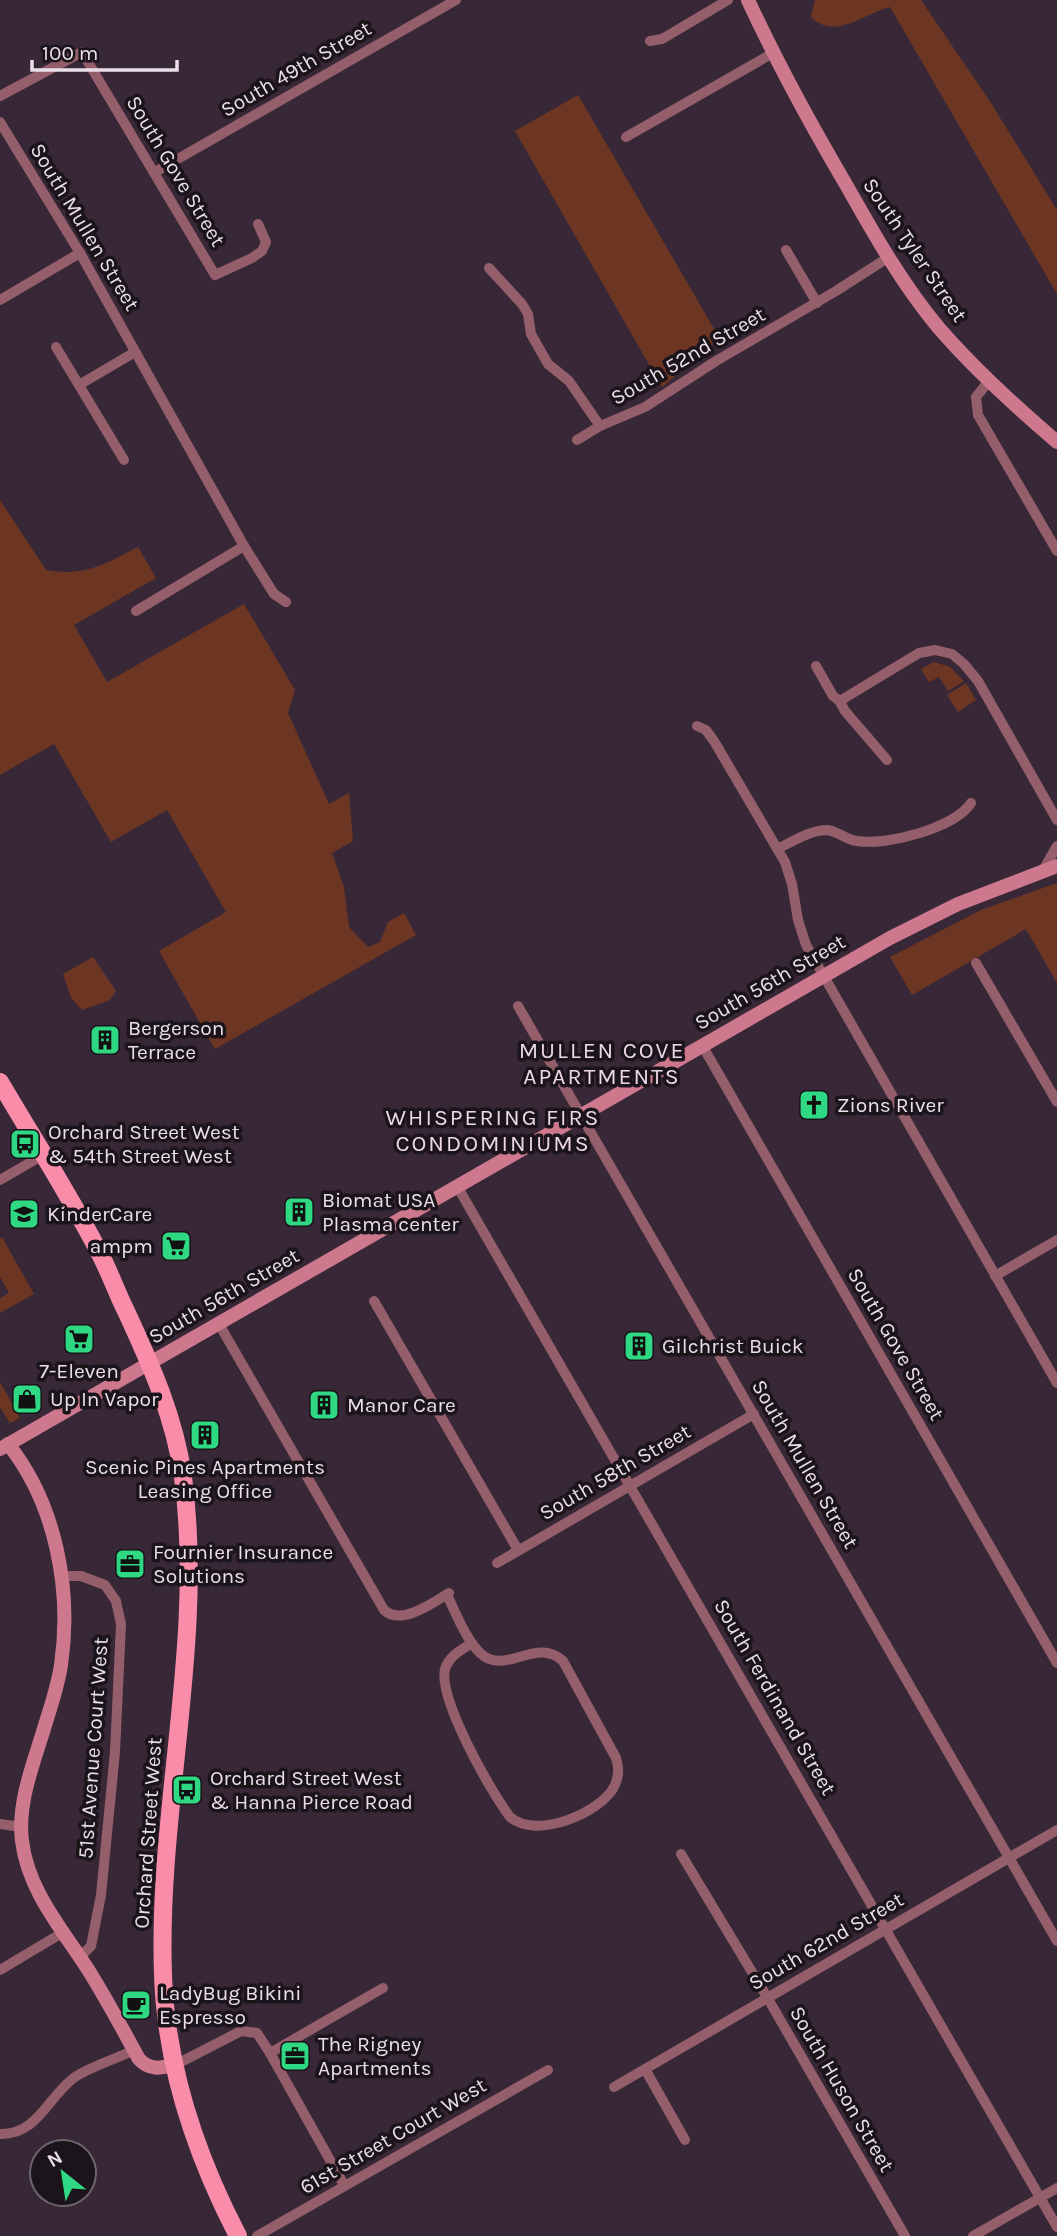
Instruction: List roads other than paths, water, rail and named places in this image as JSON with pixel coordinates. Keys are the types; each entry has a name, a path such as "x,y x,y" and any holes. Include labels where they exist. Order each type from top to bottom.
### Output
{"main road":[{"name":"South Tyler Street","path":"748,0 819,138 889,257 937,325 989,381 1057,442"},
{"name":"South 56th Street","path":"4,1446 823,975 934,915 1057,866"},
{"name":"Orchard Street West","path":"0,1082 100,1253 164,1399 182,1475 188,1611 163,1913 163,1977 175,2065 202,2157 217,2195 238,2236"},
{"path":"4,1446 23,1465 44,1510 61,1576 64,1616 61,1664 24,1799 21,1827 24,1853 31,1878 62,1933 80,1957 142,2062 148,2067 158,2068 175,2065"}],"street":[{"name":"South 49th Street","path":"155,172 456,0"},
{"path":"650,41 662,39 728,0"},
{"name":"South Gove Street","path":"0,96 82,52 215,275 252,258 265,246 266,242 258,224"},
{"path":"626,137 773,53"},
{"name":"South Mullen Street","path":"0,122 80,253 244,546 274,594 286,602"},
{"path":"786,250 817,303"},
{"path":"0,300 80,253"},
{"name":"South 52nd Street","path":"577,440 600,426 645,407 889,257"},
{"path":"489,268 522,304 528,314 531,334 548,364 569,381 600,426"},
{"path":"56,347 124,460"},
{"path":"79,385 135,352"},
{"path":"989,381 976,397 978,415 1057,551"},
{"path":"136,611 244,546"},
{"path":"841,702 855,690 913,656 929,650 944,651 960,660 978,681 1057,820"},
{"path":"816,666 833,696 841,702 848,715 887,760"},
{"path":"697,726 706,730 715,741 777,849 790,875 798,920 806,945 1057,1383"},
{"path":"1024,759 1034,766 1057,806"},
{"path":"777,849 827,830 859,842 918,834 962,813 971,803"},
{"path":"1042,872 1057,846"},
{"path":"976,962 1057,1102"},
{"name":"South Mullen Street","path":"518,1006 1057,1941"},
{"name":"South Gove Street","path":"702,1045 1057,1663"},
{"path":"0,1180 43,1155"},
{"name":"South Ferdinand Street","path":"457,1186 1057,2227"},
{"path":"995,1276 1057,1240"},
{"path":"374,1301 517,1550"},
{"path":"219,1324 378,1603 388,1614 402,1616 448,1594 472,1643 483,1656 492,1660 508,1660 544,1651 563,1661 616,1758 618,1775 607,1796 580,1814 552,1825 529,1826 510,1817 456,1721 448,1698 444,1678 447,1663 472,1643"},
{"name":"South 58th Street","path":"497,1563 754,1414"},
{"name":"51st Avenue Court West","path":"61,1576 81,1576 105,1585 116,1601 121,1624 115,1752 101,1895 91,1946 80,1957"},
{"path":"0,1824 21,1827"},
{"name":"South 62nd Street","path":"614,2087 1057,1830"},
{"name":"South Huson Street","path":"681,1853 905,2236"},
{"path":"0,1970 62,1933"},
{"path":"270,2053 383,1988"},
{"path":"175,2065 241,2031 257,2033 344,2185"},
{"path":"0,2134 27,2127 71,2081 102,2062 134,2050"},
{"path":"645,2069 685,2140"},
{"name":"61st Street Court West","path":"257,2236 548,2070"},
{"path":"973,2236 1057,2188"}],"place":[{"name":"Bergerson Terrace","path":"105,1040"},
{"name":"Zions River","path":"814,1105"},
{"name":"Orchard Street West & 54th Street West","path":"25,1144"},
{"name":"Biomat USA Plasma center","path":"299,1212"},
{"name":"KinderCare","path":"24,1214"},
{"name":"ampm","path":"176,1246"},
{"name":"7-Eleven","path":"79,1339"},
{"name":"Gilchrist Buick","path":"639,1346"},
{"name":"Up In Vapor","path":"27,1399"},
{"name":"Manor Care","path":"324,1405"},
{"name":"Scenic Pines Apartments Leasing Office","path":"205,1435"},
{"name":"Fournier Insurance Solutions","path":"130,1564"},
{"name":"Orchard Street West & Hanna Pierce Road","path":"187,1790"},
{"name":"LadyBug Bikini Espresso","path":"136,2005"},
{"name":"The Rigney Apartments","path":"295,2056"}],"district":[{"name":"MULLEN COVE APARTMENTS","path":"602,1063"},
{"name":"WHISPERING FIRS CONDOMINIUMS","path":"493,1130"}]}
